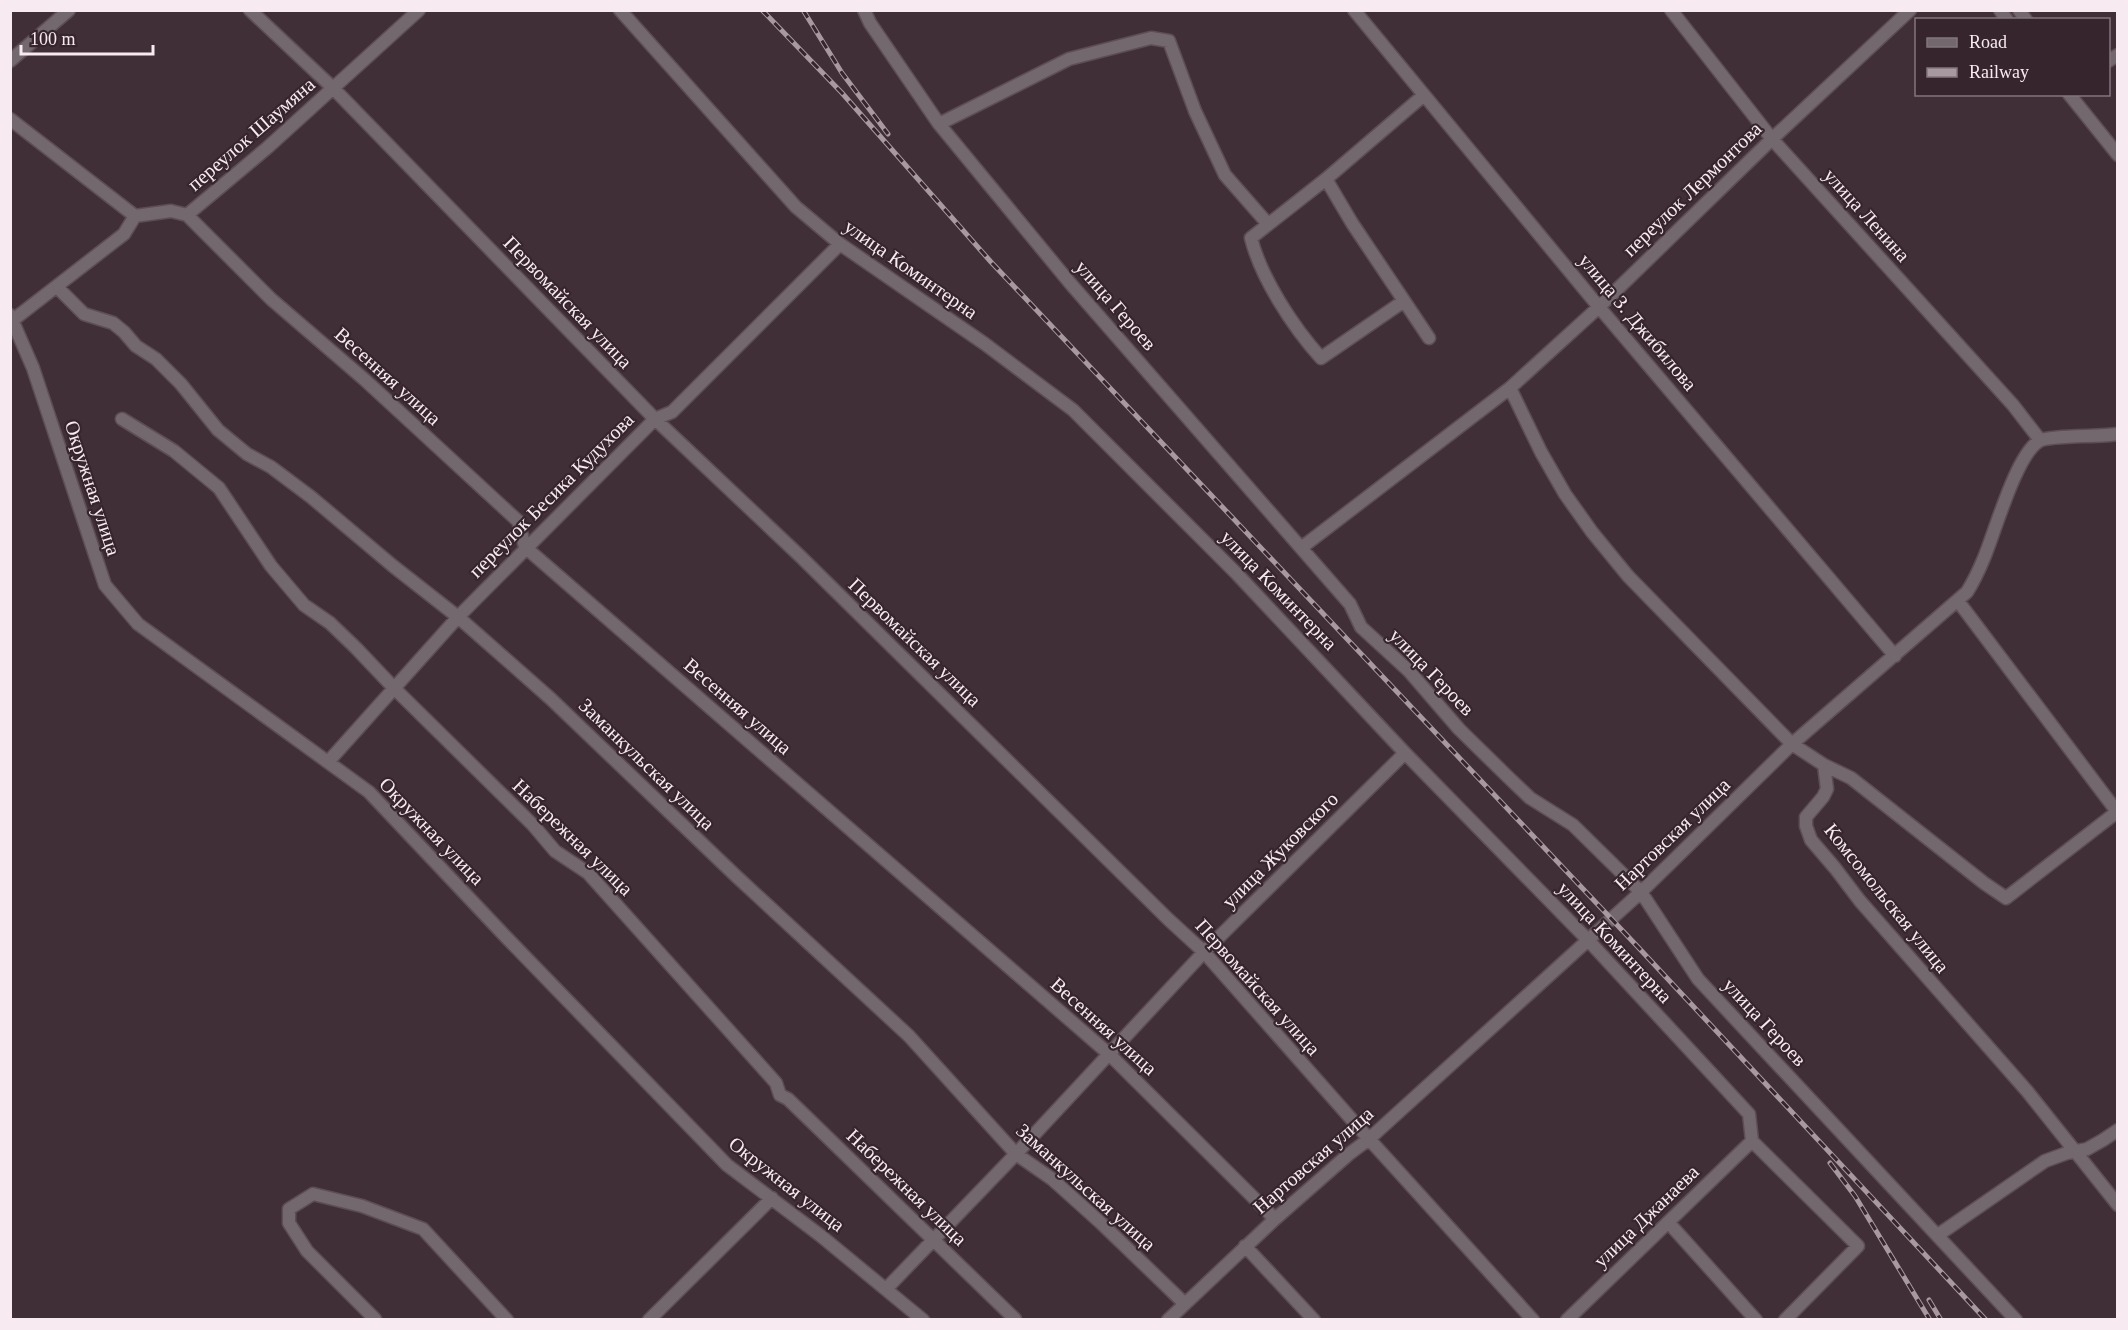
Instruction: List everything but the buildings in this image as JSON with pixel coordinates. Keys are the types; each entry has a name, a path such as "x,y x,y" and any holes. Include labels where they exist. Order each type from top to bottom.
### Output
{"street":[{"path":"10,61 69,10"},
{"name":"Первомайская улица","path":"250,10 333,87 655,418 810,566 1204,952 1533,1320"},
{"name":"переулок Шаумяна","path":"135,216 171,211 188,215 418,10"},
{"name":"улица Коминтерна","path":"620,10 796,207 840,244 1074,410 1237,574 1406,753 1587,939 1749,1114 1752,1141"},
{"name":"улица Героев","path":"864,10 870,23 939,124 1070,283 1350,604 1361,627 1409,671 1459,729 1530,798 1572,825 1641,892 1698,979 2016,1320"},
{"name":"улица З. Джибилова","path":"1354,10 1599,307 1895,656"},
{"name":"улица Ленина","path":"1671,10 1772,139 2013,405 2040,440"},
{"name":"переулок Лермонтова","path":"1301,548 1510,388 1599,307 1772,139 1910,10"},
{"path":"939,124 1069,59 1151,38 1169,41 1195,111 1225,175 1268,224"},
{"path":"1404,301 1321,358 1301,336 1263,272 1251,238 1326,179 1424,95"},
{"path":"2071,96 2118,155"},
{"path":"10,119 135,216 124,234 57,287 12,317"},
{"path":"1326,179 1352,223 1429,338"},
{"name":"Весенняя улица","path":"188,215 272,298 518,521 525,547 1109,1054 1275,1219"},
{"name":"переулок Бесика Кудухова","path":"328,762 458,617 525,547 655,418 672,412 840,244"},
{"name":"Заманкульская улица","path":"57,287 84,314 113,323 124,332 136,346 156,359 181,384 218,430 247,454 272,467 311,497 458,617 552,699 736,876 909,1036 1016,1154 1052,1179 1101,1222 1184,1303"},
{"name":"Окружная улица","path":"12,317 33,368 105,585 138,624 369,792 727,1165 772,1198 923,1320"},
{"path":"1510,388 1541,452 1565,494 1628,576 1792,744 1824,765 1851,778 1984,884 2006,898 2117,812 1958,601"},
{"name":"Набережная улица","path":"122,419 174,451 219,488 271,566 304,605 330,623 350,642 533,825 555,851 588,873 776,1083 780,1095 788,1099 1015,1319"},
{"path":"2040,440 2118,434"},
{"name":"Нартовская улица","path":"1168,1320 1245,1246 1348,1154 1369,1139 1641,892 1792,744 1967,592 1984,560 2018,470 2040,440"},
{"name":"улица Жуковского","path":"886,1289 1016,1154 1204,952 1406,753"},
{"name":"Комсомольская улица","path":"1824,765 1827,789 1806,817 1806,826 1811,840 1860,901 2027,1091 2118,1205"},
{"path":"1938,1235 2045,1161 2075,1152 2103,1140 2118,1130"},
{"path":"1752,1141 1858,1246 1785,1320"},
{"name":"улица Джанаева","path":"1567,1320 1752,1141"},
{"path":"375,1319 307,1251 289,1222 289,1209 313,1194 362,1206 423,1229 507,1320"},
{"path":"649,1320 772,1198"},
{"path":"1668,1222 1756,1320"},
{"path":"1245,1246 1314,1320"}],"railway":[{"path":"762,10 842,93 991,262 1637,946 1986,1320"},
{"path":"803,10 842,73 888,134"},
{"path":"1830,1163 1855,1196 1930,1320"},
{"path":"1929,1300 1941,1320"}]}
